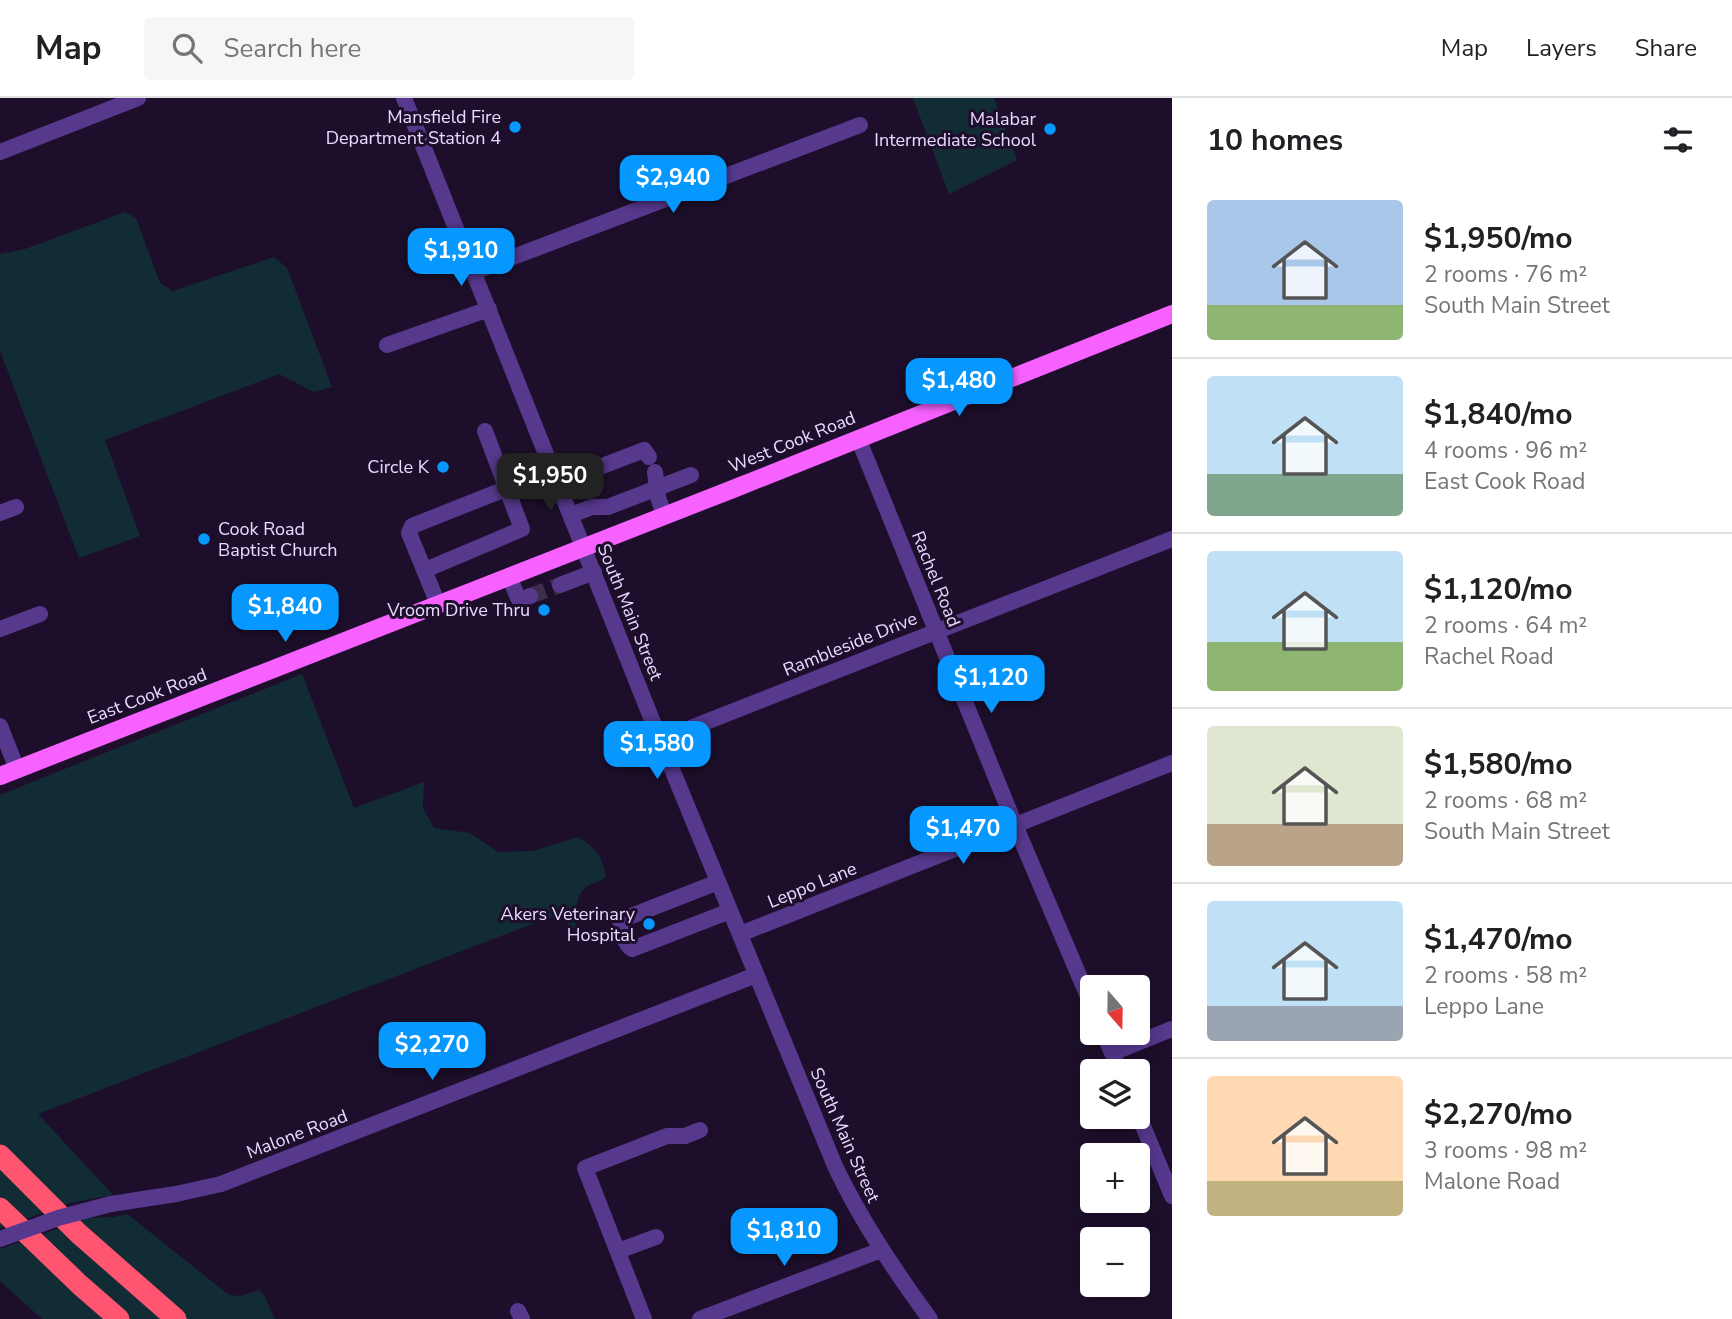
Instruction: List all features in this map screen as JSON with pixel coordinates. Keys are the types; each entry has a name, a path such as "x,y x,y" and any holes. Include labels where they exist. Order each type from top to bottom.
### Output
{"highway":[{"path":"0,1156 78,1233 176,1319"},
{"path":"0,1208 119,1319"}],"main road":[{"name":"West Cook Road","path":"584,547 1172,314"},
{"name":"East Cook Road","path":"8,772 584,547"}],"street":[{"path":"0,152 138,98"},
{"name":"South Main Street","path":"404,98 660,740 835,1166 881,1250 930,1319"},
{"path":"474,272 860,125"},
{"path":"387,345 489,309"},
{"path":"425,570 520,531 522,527 485,431"},
{"name":"Rachel Road","path":"858,438 1080,978"},
{"path":"438,604 410,533 412,526 507,488 644,450 654,472 664,515"},
{"path":"571,515 592,507 608,507 654,472 691,475"},
{"path":"0,513 16,507"},
{"name":"Rambleside Drive","path":"660,740 1172,538"},
{"path":"560,585 594,572"},
{"path":"509,576 518,598 521,600 530,596"},
{"path":"0,629 40,614"},
{"path":"0,726 8,772"},
{"name":"Leppo Lane","path":"740,934 1172,763"},
{"path":"718,882 621,920 628,946 632,949 730,911"},
{"name":"Malone Road","path":"0,1239 58,1217 111,1204 221,1184 756,975"},
{"path":"1112,1053 1172,1029"},
{"path":"1109,1045 1115,1059"},
{"path":"1144,1129 1172,1196"},
{"path":"644,1319 585,1168 667,1136 685,1136 700,1130"},
{"path":"618,1251 656,1237"},
{"path":"700,1319 881,1250"}],"shaded area":[{"path":"913,98 994,98 1017,160 949,194"},
{"path":"125,212 136,218 160,283 173,291 274,257 287,268 332,387 314,392 279,374 105,440 140,536 79,558 0,351 0,254 25,249"},
{"path":"302,674 354,808 424,782 423,808 434,828 470,833 498,852 533,851 578,837 597,853 606,877 581,892 575,928 571,929 563,912 38,1114 113,1195 70,1203 0,1228 0,795"},
{"path":"127,1214 229,1295 240,1296 259,1290 275,1319 42,1319 0,1281 0,1249 89,1218"}],"tunnel":[{"path":"530,596 560,585"}],"place":[{"name":"Mansfield Fire Department Station 4","path":"515,127"},
{"name":"Malabar Intermediate School","path":"1050,129"},
{"name":"Circle K","path":"443,467"},
{"name":"Cook Road Baptist Church","path":"204,539"},
{"name":"Vroom Drive Thru","path":"544,610"},
{"name":"Akers Veterinary Hospital","path":"649,924"}]}
